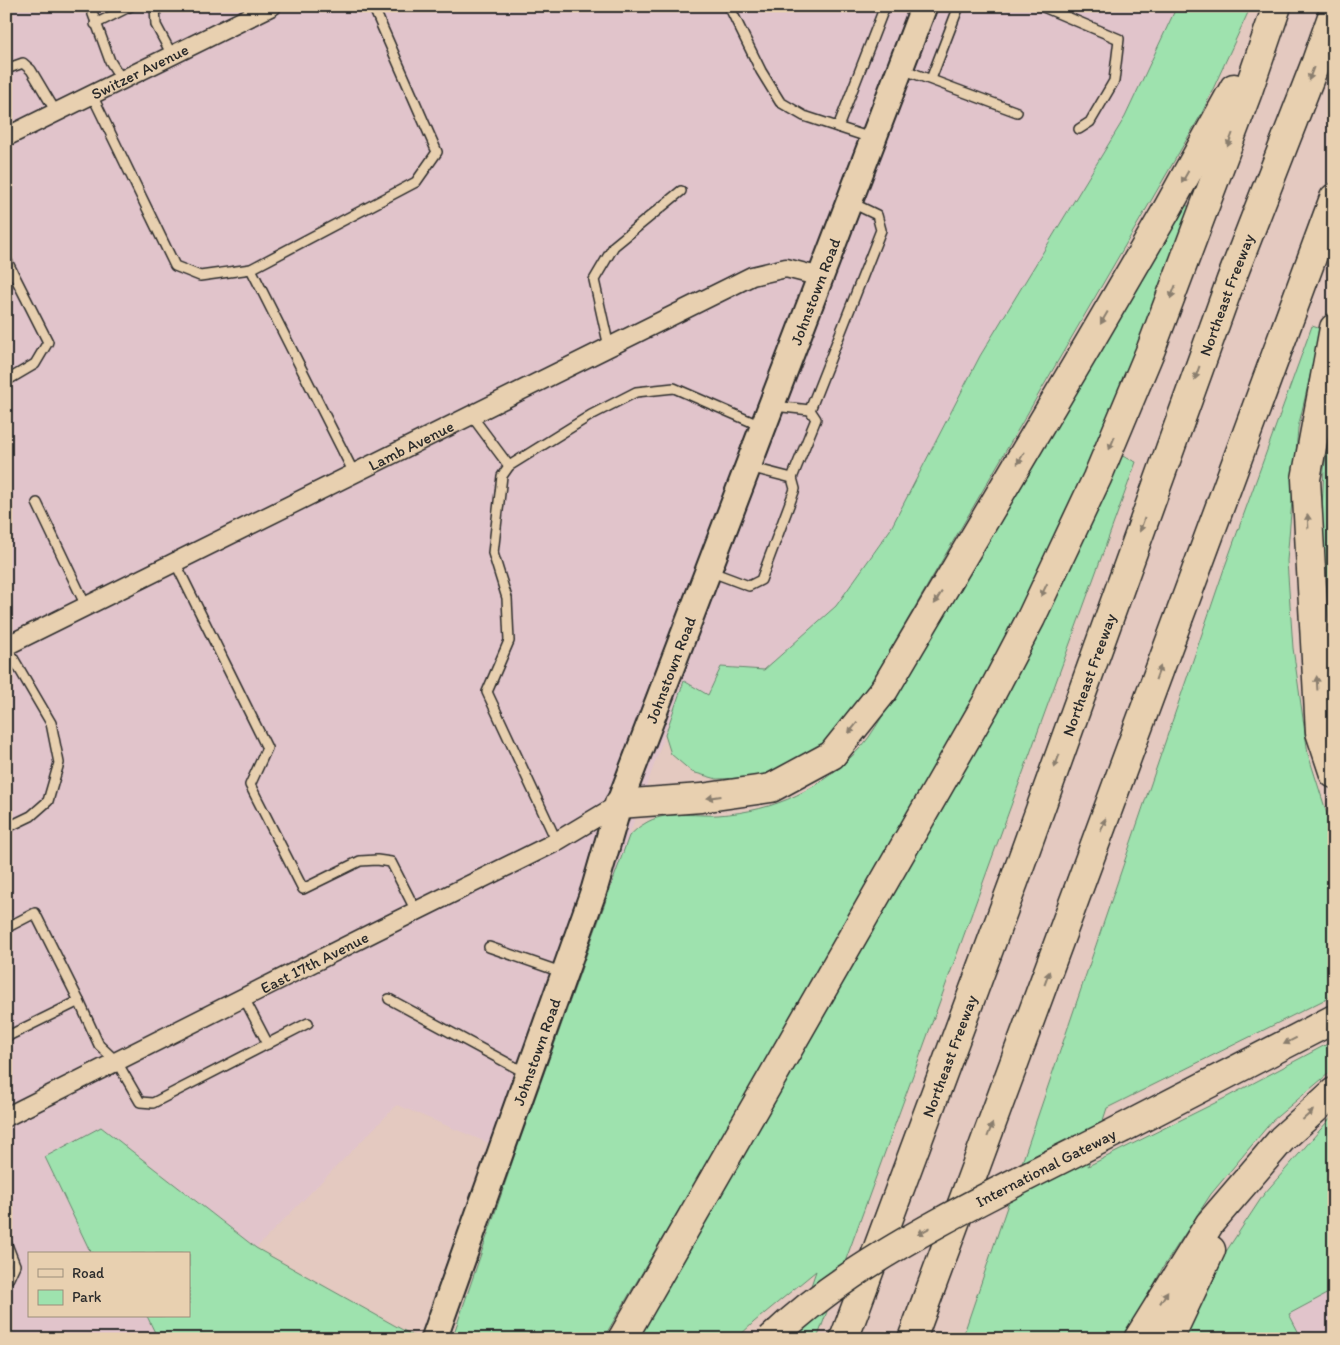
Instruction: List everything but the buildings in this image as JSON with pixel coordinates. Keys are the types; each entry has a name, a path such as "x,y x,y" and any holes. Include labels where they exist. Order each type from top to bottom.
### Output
{"highway":[{"path":"619,804 701,798 772,788 832,754 884,690 1160,221 1276,9"},
{"path":"622,1339 972,730 1031,618 1097,478 1151,349 1248,91 1276,9"},
{"name":"Northeast Freeway","path":"844,1339 1011,888 1231,280 1334,11"},
{"path":"912,1339 1039,1002 1153,685 1334,198"},
{"path":"1334,328 1306,478 1320,732 1334,774"},
{"name":"International Gateway","path":"771,1339 808,1306 875,1259 972,1205 1334,1019"},
{"path":"1138,1339 1210,1223 1282,1139 1334,1092"},
{"path":"1169,1339 1221,1230 1282,1139"},
{"path":"926,1339 950,1238"}],"main road":[{"name":"Johnstown Road","path":"434,1339 594,890 619,804 850,202 921,8"}],"street":[{"name":"Switzer Avenue","path":"6,137 272,6"},
{"name":"Lamb Avenue","path":"6,646 752,276 786,268 821,276"},
{"name":"East 17th Avenue","path":"6,1117 557,842 619,804"}],"lane":[{"path":"90,6 110,61 122,80"},
{"path":"95,24 131,6"},
{"path":"155,6 156,25 172,56"},
{"path":"92,95 175,266 200,276 251,269 416,182 437,152 373,6"},
{"path":"729,6 761,71 780,102 804,116 873,139"},
{"path":"838,127 885,6"},
{"path":"931,79 959,6"},
{"path":"1041,6 1119,39 1114,80 1090,122 1080,130"},
{"path":"6,69 23,63 31,70 56,112"},
{"path":"900,68 1017,112"},
{"path":"609,347 594,280 614,246 681,191"},
{"path":"810,410 881,230 877,215 850,202"},
{"path":"6,259 48,342 35,364 6,382"},
{"path":"251,269 354,473"},
{"path":"557,842 486,692 509,641 507,598 493,553 502,476 509,466 591,415 636,392 674,388 768,416 810,410"},
{"path":"708,571 749,586 761,580 795,489 792,478 816,419 810,410"},
{"path":"471,415 509,466"},
{"path":"748,467 792,478"},
{"path":"36,503 86,606"},
{"path":"175,562 267,748 250,784 302,889 360,861 377,860 391,862 416,911"},
{"path":"6,646 51,723 59,763 48,801 31,816 6,828"},
{"path":"6,928 35,913 99,1045 117,1062 140,1102 153,1104 308,1023"},
{"path":"489,947 564,973"},
{"path":"244,998 268,1044"},
{"path":"389,998 529,1074"},
{"path":"6,1037 79,1001"},
{"path":"6,1242 15,1265 9,1278 6,1280"}],"shaded area":[{"path":"6,6 1177,6 1125,117 890,530 836,606 764,670 721,667 708,695 684,681 515,1154 397,1105 256,1248 101,1127 89,1249 92,1252 28,1252 28,1318 148,1318 158,1339 6,1339"},
{"path":"1334,1290 1334,1339 1302,1339 1289,1314"}],"green space":[{"path":"1177,6 1251,6 1202,113 879,669 844,724 819,747 797,762 765,774 745,778 717,779 692,772 671,754 665,735 684,681 708,695 721,667 764,670 836,606 890,530 980,356 1125,117"},
{"path":"1185,205 1193,208 1143,340 1043,563 950,743 603,1339 452,1339 515,1154 629,836 642,825 670,815 739,813 779,803 814,786 847,761 862,746 888,708"},
{"path":"1312,326 1321,329 1298,428 1287,561 1293,648 1308,754 1327,814 1334,826 1334,995 1107,1108 1088,1166 1225,1098 1333,1041 1334,1069 1272,1121 1211,1194 1162,1269 1126,1339 962,1339 1224,569"},
{"path":"1334,408 1334,709 1322,642 1321,528 1324,469"},
{"path":"1120,455 1136,462 817,1339 793,1339 816,1271 736,1339 634,1339"},
{"path":"1334,1114 1334,1290 1289,1314 1302,1339 1180,1339 1200,1291 1264,1194"},
{"path":"101,1127 256,1248 419,1339 158,1339 148,1318 190,1318 190,1252 92,1252 45,1157"}]}
